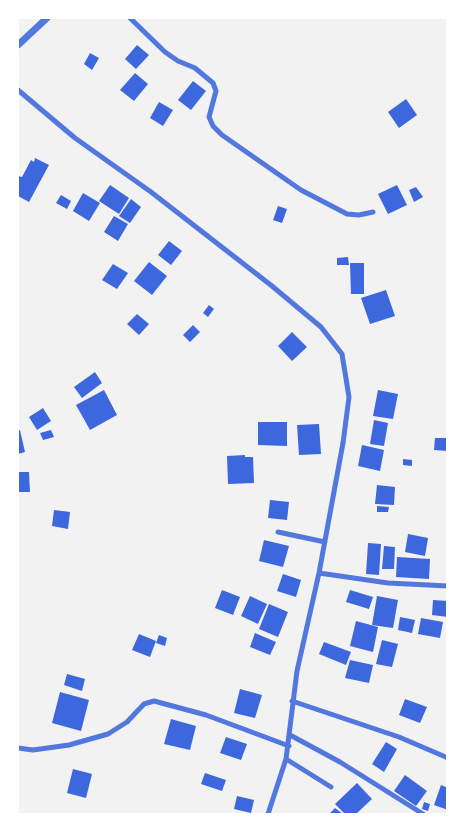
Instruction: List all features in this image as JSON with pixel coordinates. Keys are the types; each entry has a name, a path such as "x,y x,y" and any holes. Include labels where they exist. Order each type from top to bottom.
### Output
{"street":[{"path":"18,45 47,18"},
{"path":"130,18 165,52 178,61 196,68 213,84 216,91 210,117 213,126 222,135 301,190 347,214 359,215 373,212"},
{"path":"18,90 75,138 139,183 272,286 321,327 342,354 349,397 325,542 297,671 292,701 289,746 268,814"},
{"path":"278,532 325,542"},
{"path":"319,573 388,583 448,586"},
{"path":"18,748 33,750 69,745 108,734 127,722 144,704 154,701 206,715 289,746"},
{"path":"292,701 399,737 448,758"},
{"path":"290,735 340,762 423,814"},
{"path":"286,759 331,787"}],"building":[{"path":"137,45 149,55 136,69 125,59"},
{"path":"90,53 99,58 92,70 84,64"},
{"path":"135,73 148,84 134,101 120,90"},
{"path":"193,81 206,91 191,110 178,100"},
{"path":"406,99 417,115 399,128 388,112"},
{"path":"159,102 173,110 163,126 150,118"},
{"path":"35,158 49,165 29,202 18,196 18,176 22,177 31,160 34,162"},
{"path":"110,185 129,198 119,214 99,201"},
{"path":"397,185 407,205 388,214 378,194"},
{"path":"416,187 423,197 414,202 409,190"},
{"path":"83,193 100,203 89,221 73,211"},
{"path":"61,195 71,201 67,209 56,203"},
{"path":"131,199 141,207 130,223 119,216"},
{"path":"278,206 287,209 282,223 273,220"},
{"path":"114,216 128,224 118,241 104,232"},
{"path":"169,241 182,251 171,265 158,255"},
{"path":"348,257 349,265 337,265 337,258"},
{"path":"149,262 167,276 152,295 134,281"},
{"path":"350,263 364,263 364,294 351,294"},
{"path":"113,264 128,273 117,289 102,280"},
{"path":"386,290 395,316 370,324 361,298"},
{"path":"209,305 214,309 208,317 203,313"},
{"path":"137,314 149,324 139,335 127,324"},
{"path":"193,325 200,332 190,342 183,335"},
{"path":"292,332 307,347 292,361 278,346"},
{"path":"95,372 102,383 82,398 74,387"},
{"path":"104,390 117,415 90,430 76,405"},
{"path":"378,390 398,394 393,419 373,416"},
{"path":"43,408 51,421 37,430 29,417"},
{"path":"374,420 388,423 384,446 370,444"},
{"path":"258,422 287,422 287,446 258,445"},
{"path":"319,424 321,454 299,455 297,425"},
{"path":"20,430 25,452 18,454 18,431"},
{"path":"51,430 54,437 43,440 40,433"},
{"path":"435,438 448,438 448,451 434,450"},
{"path":"362,445 384,450 380,471 358,466"},
{"path":"245,455 245,457 253,457 254,483 228,484 227,456"},
{"path":"403,459 412,460 412,466 403,465"},
{"path":"18,472 29,472 30,492 18,492"},
{"path":"377,485 395,487 394,505 375,504"},
{"path":"270,500 289,502 287,520 268,518"},
{"path":"377,506 389,507 388,512 377,512"},
{"path":"54,510 70,512 68,529 52,526"},
{"path":"408,534 428,538 425,556 405,552"},
{"path":"264,540 289,546 283,567 259,561"},
{"path":"368,543 381,544 379,575 366,574"},
{"path":"384,546 395,547 394,569 382,569"},
{"path":"397,557 430,559 429,579 396,577"},
{"path":"283,574 301,580 296,597 277,591"},
{"path":"222,590 240,597 233,615 215,608"},
{"path":"350,590 373,597 369,609 346,602"},
{"path":"250,596 267,604 258,624 241,616"},
{"path":"377,596 398,600 393,628 372,625"},
{"path":"433,600 448,601 448,617 432,615"},
{"path":"269,604 288,612 278,637 259,629"},
{"path":"400,617 415,620 412,633 398,630"},
{"path":"421,618 443,622 440,638 418,634"},
{"path":"356,621 378,627 373,652 350,646"},
{"path":"255,633 276,642 270,655 250,647"},
{"path":"139,634 156,641 150,657 132,650"},
{"path":"159,635 167,638 165,646 156,643"},
{"path":"382,640 398,644 392,667 376,664"},
{"path":"324,642 351,652 346,665 319,654"},
{"path":"350,660 373,665 369,683 345,678"},
{"path":"67,674 85,679 82,691 64,685"},
{"path":"240,689 262,695 255,718 234,713"},
{"path":"60,692 89,700 81,731 52,723"},
{"path":"405,699 427,707 420,723 399,715"},
{"path":"171,719 196,726 190,750 164,744"},
{"path":"226,737 247,744 241,760 220,753"},
{"path":"386,742 397,749 384,772 372,764"},
{"path":"73,769 92,774 86,798 67,793"},
{"path":"205,773 226,780 222,791 201,784"},
{"path":"405,775 427,791 416,806 394,791"},
{"path":"357,783 372,799 356,814 345,814 335,804"},
{"path":"441,785 448,788 448,810 434,805"},
{"path":"237,796 254,800 251,813 234,809"},
{"path":"424,802 430,804 428,811 422,809"},
{"path":"335,808 343,814 329,814"}]}
